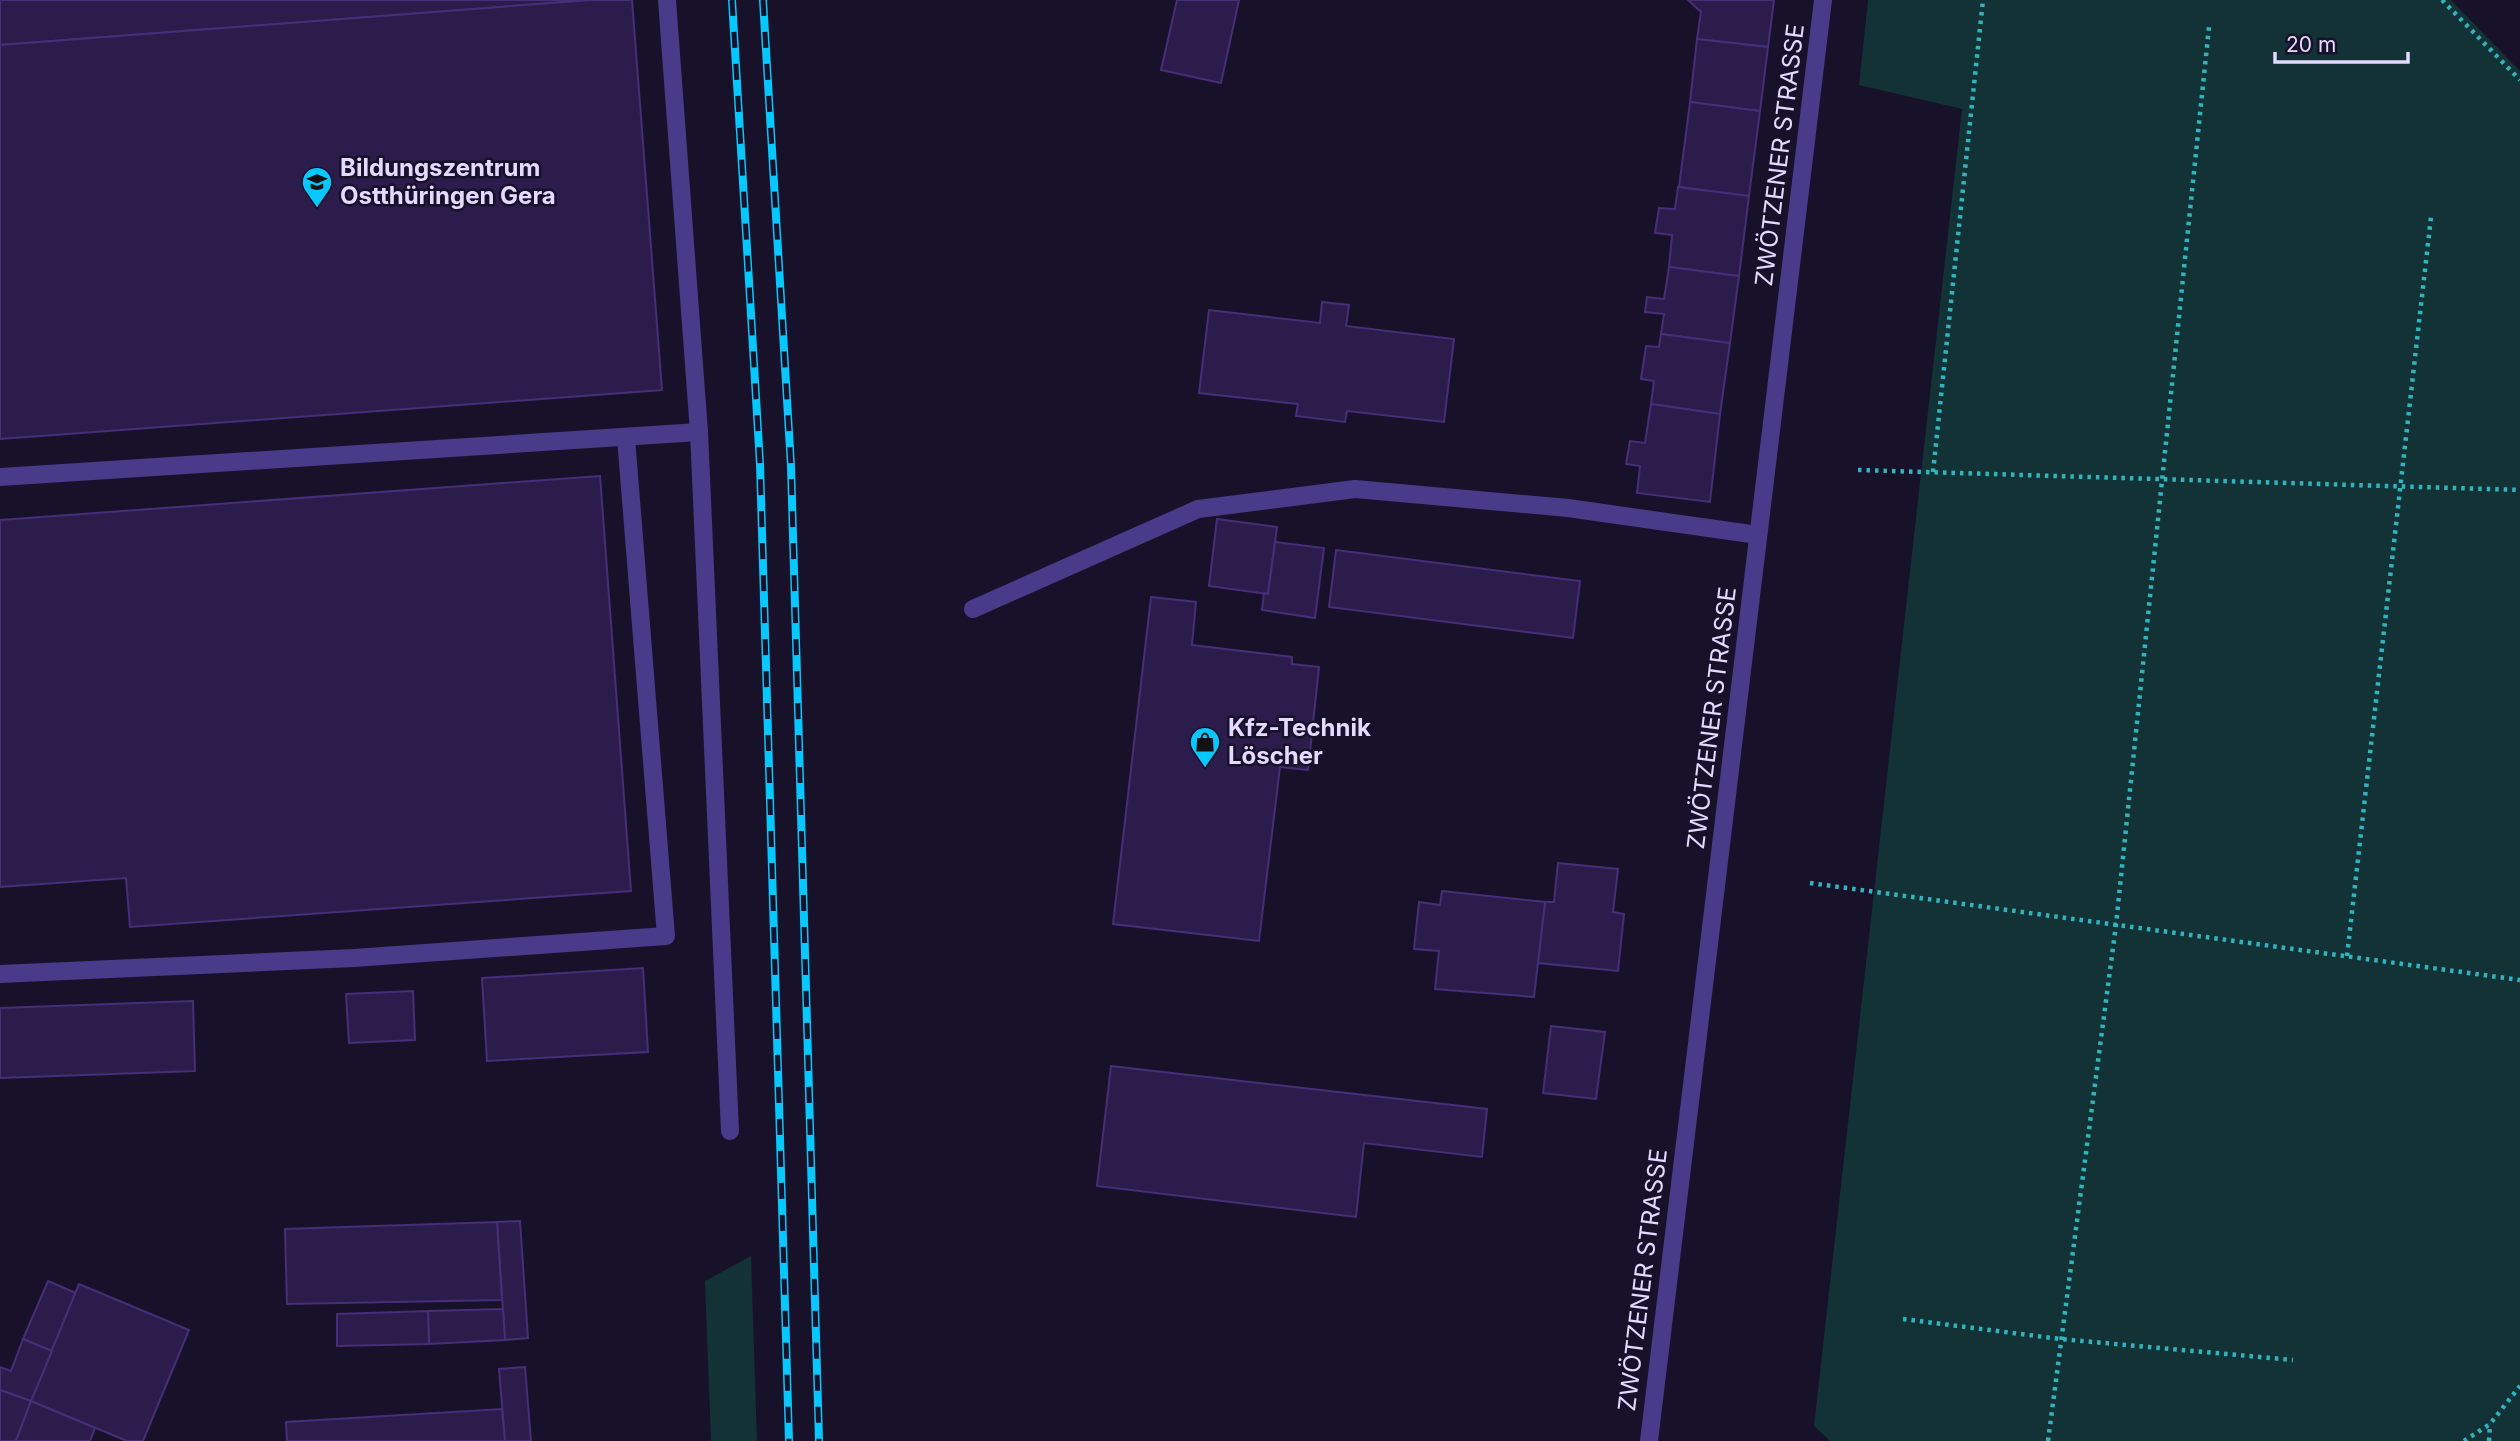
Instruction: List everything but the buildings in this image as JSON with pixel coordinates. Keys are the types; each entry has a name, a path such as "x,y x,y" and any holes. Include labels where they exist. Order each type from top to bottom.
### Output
{"street":[{"path":"667,0 699,432 730,1131"},
{"name":"ZWÖTZENER STRASSE","path":"1649,1441 1823,0"},
{"path":"0,477 699,432"},
{"path":"0,974 354,958 666,936 626,438"},
{"path":"973,609 1198,509 1354,489 1568,508 1758,535"}],"path":[{"path":"1933,472 1983,0"},
{"path":"2442,0 2520,80"},
{"path":"2048,1441 2116,925 2209,27"},
{"path":"2347,957 2431,217"},
{"path":"1858,470 2520,490"},
{"path":"1810,883 2520,980"},
{"path":"1903,1319 2060,1339 2294,1360"},
{"path":"2464,1441 2490,1424 2520,1385"},
{"path":"2489,1441 2490,1424"}],"green space":[{"path":"1868,0 2451,0 2520,71 2520,1441 1830,1441 1814,1426 1962,109 1859,85"},
{"path":"751,1256 757,1441 711,1441 705,1281"}],"railway":[{"path":"732,0 760,464 789,1441"},
{"path":"763,0 791,466 819,1441"}],"place":[{"name":"Bildungszentrum Ostthüringen Gera","path":"317,209"},
{"name":"Kfz-Technik Löscher","path":"1205,769"}]}
